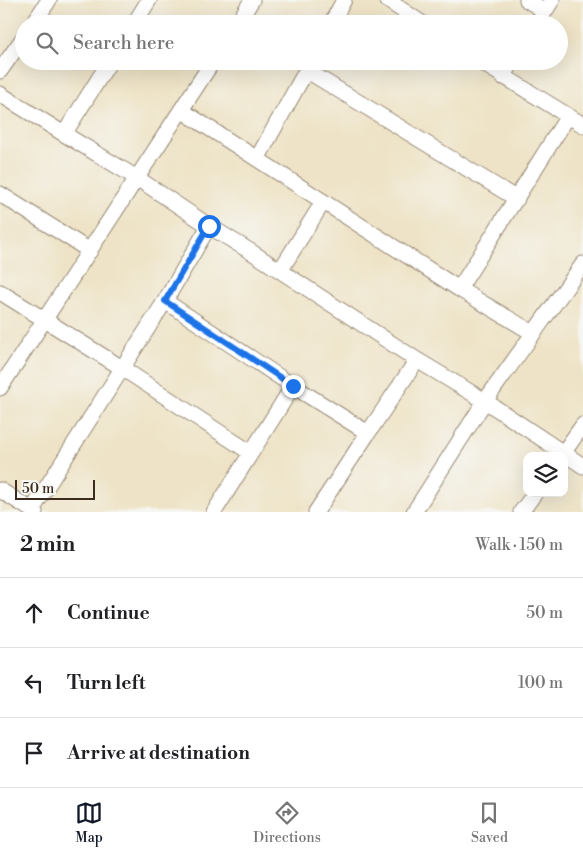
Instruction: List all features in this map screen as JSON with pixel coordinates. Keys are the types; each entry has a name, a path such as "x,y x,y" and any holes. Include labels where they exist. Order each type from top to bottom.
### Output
{"street":[{"path":"39,15 49,0"},
{"path":"140,15 149,0"},
{"path":"243,15 252,0"},
{"path":"336,15 344,0"},
{"path":"387,0 410,15"},
{"path":"527,0 544,12"},
{"path":"0,71 15,50"},
{"path":"64,134 104,70"},
{"path":"0,388 207,70"},
{"path":"257,159 307,70"},
{"path":"315,70 517,199"},
{"path":"493,70 583,125"},
{"path":"503,77 507,70"},
{"path":"0,94 137,178 417,360 485,401 558,452"},
{"path":"181,110 459,289 533,333"},
{"path":"459,289 568,116"},
{"path":"0,194 90,251"},
{"path":"280,271 323,202"},
{"path":"0,490 33,511 165,301 209,226"},
{"path":"414,512 485,401 583,264"},
{"path":"0,292 122,368 251,453"},
{"path":"165,301 368,433"},
{"path":"316,512 417,360"},
{"path":"214,512 293,386"},
{"path":"564,452 583,425"},
{"path":"568,458 583,466"},
{"path":"521,512 532,497"}],"route":[{"path":"209,226 165,301 293,386"}]}
